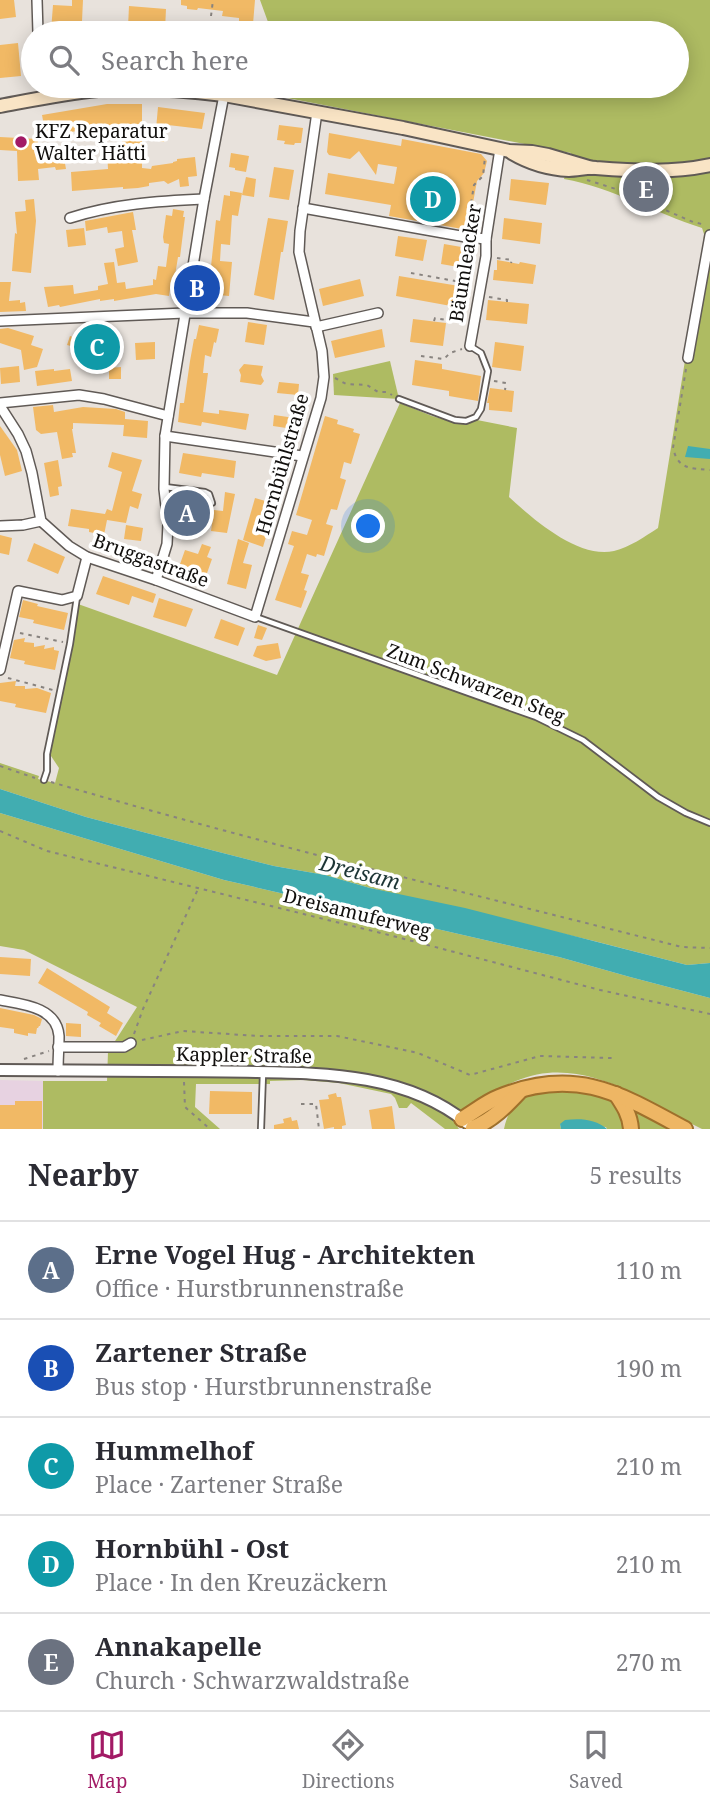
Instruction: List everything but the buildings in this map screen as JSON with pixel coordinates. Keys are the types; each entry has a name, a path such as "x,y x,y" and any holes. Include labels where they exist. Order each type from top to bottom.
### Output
{"highway":[{"path":"470,1125 497,1097 540,1084 563,1082 587,1085 616,1094 685,1129"},
{"path":"470,1125 485,1124 501,1112 521,1090"},
{"path":"616,1094 626,1108 631,1129"},
{"path":"500,1129 501,1112"}],"main road":[{"path":"0,106 26,98"},
{"path":"245,98 486,146 545,166 570,170 592,168 633,172 674,171 710,165"}],"street":[{"path":"37,0 38,21"},
{"path":"156,580 167,544 165,436 223,98"},
{"name":"Hornbühlstraße","path":"255,617 321,398 324,377 321,351 299,252 317,112"},
{"name":"Bäumleacker","path":"470,346 486,256 486,239 504,150"},
{"path":"70,218 92,211 158,201 204,200"},
{"path":"303,208 486,239"},
{"path":"688,358 710,235"},
{"path":"0,321 247,313 315,325 378,313"},
{"path":"0,526 41,521 26,452 0,405 79,395 168,416"},
{"path":"165,436 302,456"},
{"name":"Bruggastraße","path":"41,521 69,546 87,557 255,617"},
{"path":"0,670 18,591 62,600 77,596 87,557"},
{"path":"0,1000 34,1007 46,1012 52,1019 59,1033 58,1071"},
{"path":"58,1047 124,1047 131,1043"},
{"name":"Kappler Straße","path":"0,1070 334,1075 382,1082 433,1102 470,1125"}],"lane":[{"name":"Bäumleacker","path":"470,346 481,353 488,371 486,379"},
{"path":"399,399 443,417 466,421 476,417 481,409 486,379"},
{"path":"164,487 205,492 209,494 212,503"},
{"path":"44,780 77,596"},
{"name":"Zum Schwarzen Steg","path":"255,617 536,717 583,740 658,797 710,823"},
{"path":"261,1129 263,1072"}],"path":[{"path":"211,16 213,0"},
{"path":"466,236 474,185 483,176 486,146"},
{"path":"584,180 598,182 693,222 710,226"},
{"path":"486,256 512,260 511,263"},
{"path":"411,273 479,290 507,302"},
{"path":"434,321 435,318 472,325"},
{"path":"421,356 444,359 450,353 470,346"},
{"path":"688,358 673,448 683,466 710,470"},
{"path":"324,377 334,377 346,384 367,385 399,399"},
{"path":"486,379 506,383 505,390"},
{"path":"9,630 70,644"},
{"path":"0,676 60,692"},
{"path":"0,766 132,805 417,880 682,947 710,948"},
{"name":"Dreisamuferweg","path":"0,831 47,851 600,990 710,1014"},
{"path":"131,1043 143,1009 199,888"},
{"path":"131,1043 183,1031 258,1036 337,1036 418,1053 470,1075 540,1056 612,1058"},
{"path":"20,1060 58,1047"},
{"path":"184,1078 185,1107 210,1129"},
{"path":"301,1104 316,1104 319,1129"}],"shaded area":[{"path":"0,1080 43,1081 43,1129 0,1129"}],"green space":[{"path":"260,0 710,0 710,963 687,965 325,875 274,866 86,817 0,789 0,763 55,783 59,768 49,753 78,604 277,675 400,403 456,423 477,420 517,428 509,497 543,526 571,543 600,552 614,551 658,528 703,249 702,228 600,188 564,179 571,153 287,98 689,98 689,21 268,21"},
{"path":"390,361 399,399 334,395 333,374"},
{"path":"0,813 224,880 559,957 710,998 710,1129 702,1129 612,1084 589,1076 565,1073 541,1074 500,1089 452,1119 459,1129 445,1129 411,1103 407,1108 399,1108 391,1094 339,1083 303,1080 270,1081 270,1084 196,1084 195,1107 220,1129 43,1129 43,1081 107,1081 108,1052 137,1007 24,950 0,946"},
{"path":"562,1088 611,1100 617,1106 627,1129 560,1124 561,1129 504,1129 507,1118 518,1102 533,1094"},
{"path":"637,1108 675,1129 636,1129 633,1113"}],"water":[{"path":"688,446 710,449 710,459 685,457"},
{"name":"Dreisam","path":"0,789 86,817 274,866 325,875 370,888 465,908 687,965 710,963 710,998 559,957 224,880 0,813"},
{"path":"565,1120 587,1120 607,1129 561,1129 560,1124"}],"place":[{"name":"KFZ Reparatur Walter Hätti","path":"21,142"},
{"name":"Annakapelle","path":"646,189"},
{"name":"Hornbühl - Ost","path":"433,199"},
{"name":"Zartener Straße","path":"197,288"},
{"name":"Hummelhof","path":"97,347"},
{"name":"Erne Vogel Hug - Architekten","path":"187,513"}]}
